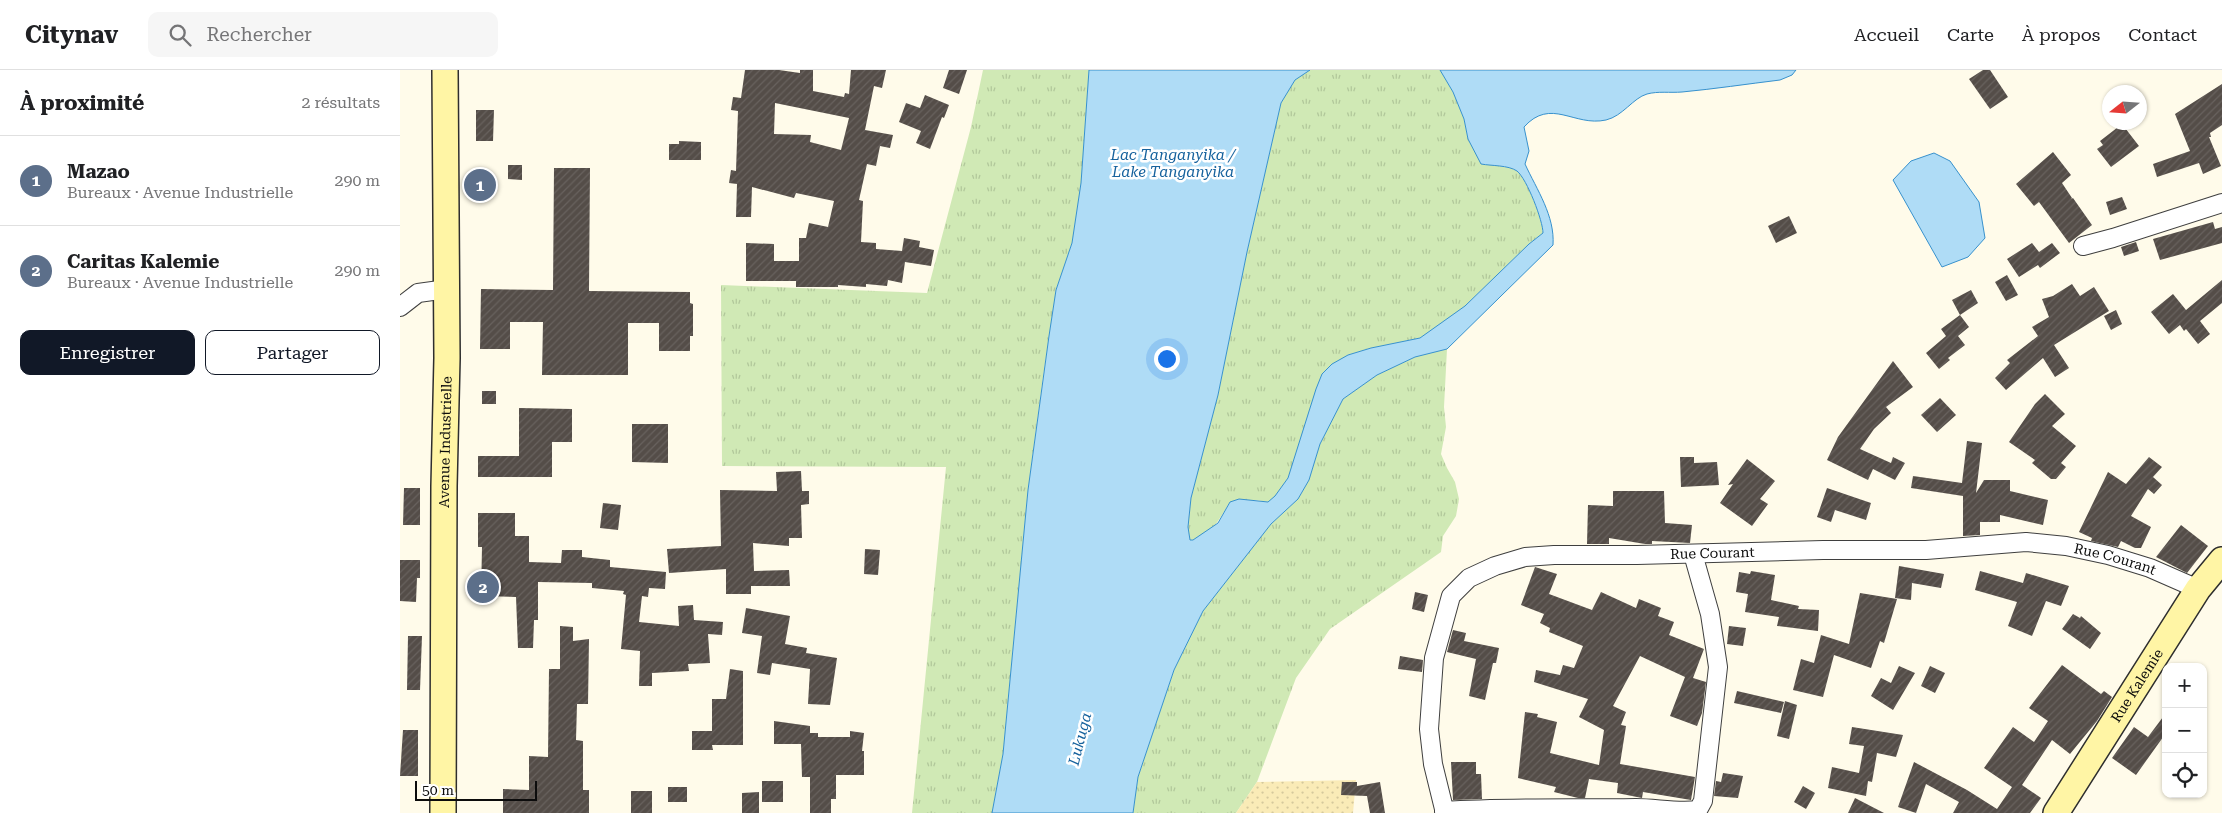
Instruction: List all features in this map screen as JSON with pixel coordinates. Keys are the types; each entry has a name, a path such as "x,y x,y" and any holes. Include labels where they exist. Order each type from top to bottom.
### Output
{"street":[{"name":"Avenue Industrielle","path":"443,813 447,289 445,70"},
{"path":"2083,246 2222,203"},
{"path":"400,307 418,292 447,289"},
{"name":"Rue Courant","path":"1445,812 1433,764 1429,730 1434,658 1451,596 1469,578 1495,566 1525,557 1823,550 1926,550 2026,542 2066,546 2108,556 2150,568 2198,589"},
{"path":"1445,812 1530,807 1644,808 1705,811 1703,801 1718,667 1710,614 1693,554"},
{"name":"Rue Kalemie","path":"2056,813 2198,589 2222,560"}],"green space":[{"path":"983,70 1089,70 1081,183 1072,243 1056,290 1043,377 1028,490 1003,754 992,813 912,813 946,467 722,466 721,285 927,293 971,127"},
{"path":"1310,70 1440,70 1453,92 1464,119 1468,139 1482,164 1509,168 1521,175 1534,200 1543,233 1529,244 1465,306 1442,324 1420,338 1371,348 1348,355 1322,375 1288,478 1275,497 1269,502 1255,500 1230,502 1209,532 1197,539 1190,540 1188,527 1191,498 1218,395 1247,252 1281,103 1295,80"},
{"path":"1447,349 1444,407 1446,427 1441,454 1455,482 1459,499 1456,516 1443,536 1441,552 1330,629 1296,678 1257,782 1236,813 1133,813 1138,777 1174,670 1203,611 1271,524 1298,499 1309,480 1320,444 1343,399 1377,375 1415,357"}],"sand":[{"path":"1356,780 1353,813 1236,813 1257,782"}],"water":[{"name":"Lac Tanganyika / Lake Tanganyika","path":"1089,70 1310,70 1295,80 1281,103 1247,252 1218,395 1191,498 1188,527 1190,540 1193,540 1218,523 1230,502 1239,499 1268,502 1275,496 1288,478 1322,374 1332,364 1348,355 1371,348 1420,338 1465,306 1529,244 1543,233 1534,200 1521,175 1513,169 1481,164 1468,139 1464,119 1453,92 1440,70 1796,70 1792,75 1780,80 1694,91 1647,94 1637,99 1618,115 1606,120 1583,120 1553,113 1534,118 1524,127 1529,151 1525,164 1548,213 1553,234 1553,245 1447,349 1415,357 1377,375 1343,399 1320,444 1309,480 1298,499 1271,524 1203,611 1174,670 1138,777 1133,813 992,813 1003,754 1028,490 1049,336 1056,290 1072,243 1081,183"},
{"path":"1934,153 1950,161 1979,202 1985,238 1968,257 1942,267 1893,180 1911,161"}],"building":[{"path":"745,70 779,70 800,73 800,70 813,70 813,91 844,97 845,93 849,94 851,70 886,70 882,88 874,86 865,130 893,135 890,148 880,146 876,166 867,164 859,200 863,201 861,242 876,243 876,249 902,251 904,238 920,241 919,247 934,250 931,266 905,262 902,283 888,280 887,286 866,284 866,287 838,285 838,287 796,287 796,281 746,281 746,243 774,244 774,261 799,261 799,238 806,238 809,223 828,227 834,201 796,193 794,198 752,187 751,217 736,217 737,184 729,183 731,170 736,171 738,111 731,110 733,97 741,98","holes":["775,103 849,118 841,150 810,142 811,135 774,134"]},
{"path":"949,70 967,70 959,94 943,88"},
{"path":"1983,70 1990,70 2008,97 1990,109 1969,79"},
{"path":"2222,84 2222,125 2210,133 2211,137 2209,137 2221,166 2203,174 2199,163 2157,177 2153,164 2190,151 2175,114"},
{"path":"925,95 949,105 944,118 942,117 930,149 916,143 921,131 899,122 906,103 920,108"},
{"path":"476,110 494,110 493,141 476,141"},
{"path":"2114,130 2127,130 2139,146 2111,167 2097,149 2103,145 2100,141"},
{"path":"679,141 701,142 701,160 669,160 669,144 679,144"},
{"path":"2053,152 2071,175 2062,183 2071,199 2073,198 2092,225 2069,243 2039,202 2034,206 2016,184"},
{"path":"508,165 522,165 522,180 508,179"},
{"path":"554,168 590,168 589,291 690,292 690,303 693,304 693,336 690,336 690,351 659,351 659,323 628,323 628,375 542,375 543,322 510,322 510,349 480,349 481,289 553,290"},
{"path":"2122,197 2127,209 2110,215 2106,202"},
{"path":"1789,216 1797,233 1776,243 1768,226"},
{"path":"2213,222 2215,229 2222,227 2222,243 2160,260 2153,239"},
{"path":"2136,242 2139,251 2124,256 2121,247"},
{"path":"2032,243 2039,252 2052,243 2060,253 2040,268 2038,265 2019,277 2007,259"},
{"path":"2007,275 2018,295 2006,301 1995,282"},
{"path":"2222,280 2222,303 2200,321 2210,334 2198,344 2186,329 2184,331 2180,325 2169,334 2151,312 2173,294 2186,310"},
{"path":"2072,284 2080,296 2094,287 2109,311 2054,345 2069,368 2055,377 2043,358 2006,390 1995,378 2010,363 2007,360 2038,336 2032,327 2049,317 2042,299 2053,296"},
{"path":"1971,290 1978,303 1960,315 1952,300"},
{"path":"2116,310 2122,324 2111,330 2104,316"},
{"path":"1960,315 1969,327 1958,336 1965,345 1948,358 1950,360 1939,369 1926,353 1946,336 1941,329"},
{"path":"1893,361 1913,387 1886,407 1891,413 1874,429 1860,449 1891,463 1893,457 1905,463 1895,480 1873,469 1868,480 1827,460 1838,437"},
{"path":"482,391 496,391 496,404 482,404"},
{"path":"2045,394 2065,414 2052,426 2076,446 2061,463 2066,467 2056,479 2051,479 2032,463 2035,460 2009,442 2035,404"},
{"path":"1940,398 1956,415 1937,432 1921,415"},
{"path":"519,408 572,409 572,442 552,442 552,477 478,477 478,456 519,456"},
{"path":"632,424 668,424 668,463 632,462"},
{"path":"1967,441 1982,443 1976,493 1984,480 2010,480 2010,491 2048,500 2043,525 2000,515 2000,522 1980,522 1980,535 1963,536 1963,496 1911,488 1913,476 1962,483"},
{"path":"1680,457 1694,457 1694,463 1717,462 1719,485 1681,487"},
{"path":"2149,457 2162,467 2153,477 2162,485 2154,494 2148,489 2131,516 2151,527 2141,548 2135,548 2121,541 2118,547 2091,541 2092,538 2079,532 2108,472 2126,484"},
{"path":"1747,459 1775,481 1760,499 1768,504 1752,526 1720,503 1733,484 1728,485"},
{"path":"801,471 802,491 809,491 809,504 801,505 802,538 789,538 789,546 753,543 754,571 789,570 790,586 751,586 751,594 726,594 726,569 669,573 667,549 721,546 720,490 777,491 776,472"},
{"path":"404,488 420,488 420,525 403,525"},
{"path":"1827,488 1871,503 1866,520 1835,510 1831,522 1817,517"},
{"path":"1613,491 1664,491 1665,523 1692,525 1690,543 1652,541 1652,544 1645,544 1609,538 1609,544 1587,544 1588,505 1613,506"},
{"path":"603,503 621,505 618,530 600,528"},
{"path":"478,513 515,513 515,536 529,536 529,562 561,563 562,550 582,550 582,557 610,560 610,567 666,572 665,589 649,588 648,597 642,596 639,622 679,626 678,606 693,605 694,620 723,622 722,635 708,634 710,663 688,664 689,671 652,673 652,686 639,686 640,651 621,649 626,595 623,594 624,591 592,588 592,583 538,582 538,620 534,620 533,648 518,648 516,597 481,596 482,547 478,547"},
{"path":"2181,525 2208,546 2187,573 2156,557"},
{"path":"865,549 880,550 878,575 864,574"},
{"path":"400,560 420,560 420,578 417,578 416,602 400,601"},
{"path":"1899,566 1944,574 1941,588 1912,583 1911,600 1895,598"},
{"path":"1535,567 1557,574 1549,594 1592,610 1601,592 1636,608 1639,599 1661,608 1658,616 1674,622 1669,635 1704,649 1693,678 1706,682 1702,713 1697,726 1670,716 1685,677 1640,656 1613,706 1626,712 1621,725 1626,726 1620,764 1695,777 1691,800 1643,792 1642,798 1617,793 1618,783 1589,779 1585,798 1578,798 1554,792 1556,787 1518,778 1525,712 1538,714 1537,717 1557,722 1550,753 1599,765 1604,730 1579,717 1588,699 1534,682 1536,670 1560,675 1563,665 1574,668 1583,646 1549,632 1550,628 1540,623 1544,614 1521,605"},
{"path":"1751,571 1775,575 1771,600 1799,606 1798,609 1819,610 1818,631 1777,626 1779,617 1745,612 1748,594 1736,592 1739,572 1750,574"},
{"path":"1980,571 2023,583 2026,573 2069,586 2061,606 2046,601 2032,636 2008,626 2017,602 1975,590"},
{"path":"1415,592 1428,595 1424,612 1412,609"},
{"path":"1860,593 1897,599 1884,643 1880,641 1871,668 1834,655 1823,697 1793,690 1801,659 1814,663 1821,635 1849,644"},
{"path":"746,608 790,616 785,644 807,648 806,653 837,658 830,705 808,704 810,669 772,663 770,675 757,673 762,636 742,633"},
{"path":"2073,614 2080,618 2081,616 2101,633 2090,649 2062,629"},
{"path":"560,626 573,627 573,641 589,639 588,704 577,704 576,740 583,741 583,790 589,790 589,813 503,813 503,789 529,790 529,756 548,757 549,669 560,669"},
{"path":"1729,626 1746,628 1743,646 1727,644"},
{"path":"1453,630 1466,633 1464,641 1499,648 1496,663 1493,663 1485,700 1469,696 1476,659 1447,652"},
{"path":"408,636 422,636 420,690 407,690"},
{"path":"1400,656 1423,660 1422,672 1398,669"},
{"path":"2062,665 2101,694 2104,691 2112,697 2097,721 2070,754 2052,740 2022,785 2041,798 2030,813 1953,813 1959,802 1926,784 1916,813 1898,807 1914,762 1967,790 1997,809 2012,787 1984,768 2013,727 2034,742 2048,721 2029,708"},
{"path":"1899,666 1915,673 1893,710 1871,696 1881,678 1891,683"},
{"path":"1930,666 1945,673 1935,693 1921,686"},
{"path":"730,669 743,671 743,745 712,745 713,750 692,750 692,731 712,731 712,699 726,699"},
{"path":"1737,691 1784,702 1781,713 1734,703"},
{"path":"1785,701 1797,705 1789,739 1777,736"},
{"path":"2162,718 2162,739 2136,775 2112,758 2134,727 2148,737"},
{"path":"774,721 810,726 810,733 818,733 818,737 850,737 850,731 864,733 862,751 864,751 864,775 836,775 836,799 831,799 831,813 810,813 810,777 802,777 801,744 774,744"},
{"path":"1852,727 1903,735 1896,757 1877,753 1872,782 1868,781 1866,796 1828,788 1832,767 1859,773 1864,746 1849,744"},
{"path":"403,730 418,730 418,776 400,776"},
{"path":"1451,762 1476,762 1476,774 1481,774 1482,799 1453,800"},
{"path":"1723,773 1743,776 1738,798 1714,796 1716,781 1721,782"},
{"path":"762,781 783,781 783,802 762,802"},
{"path":"1342,782 1357,782 1357,786 1380,782 1385,813 1370,813 1367,796 1341,795"},
{"path":"1803,786 1815,793 1806,809 1794,802"},
{"path":"668,787 687,787 687,802 668,802"},
{"path":"631,791 652,791 652,813 631,813"},
{"path":"759,792 759,813 742,813 742,793"},
{"path":"1855,798 1884,813 1848,813"}],"place":[{"name":"Mazao","path":"480,185"},
{"name":"Caritas Kalemie","path":"483,587"}],"water label":[{"name":"Lukuga","path":"1080,739"}]}
